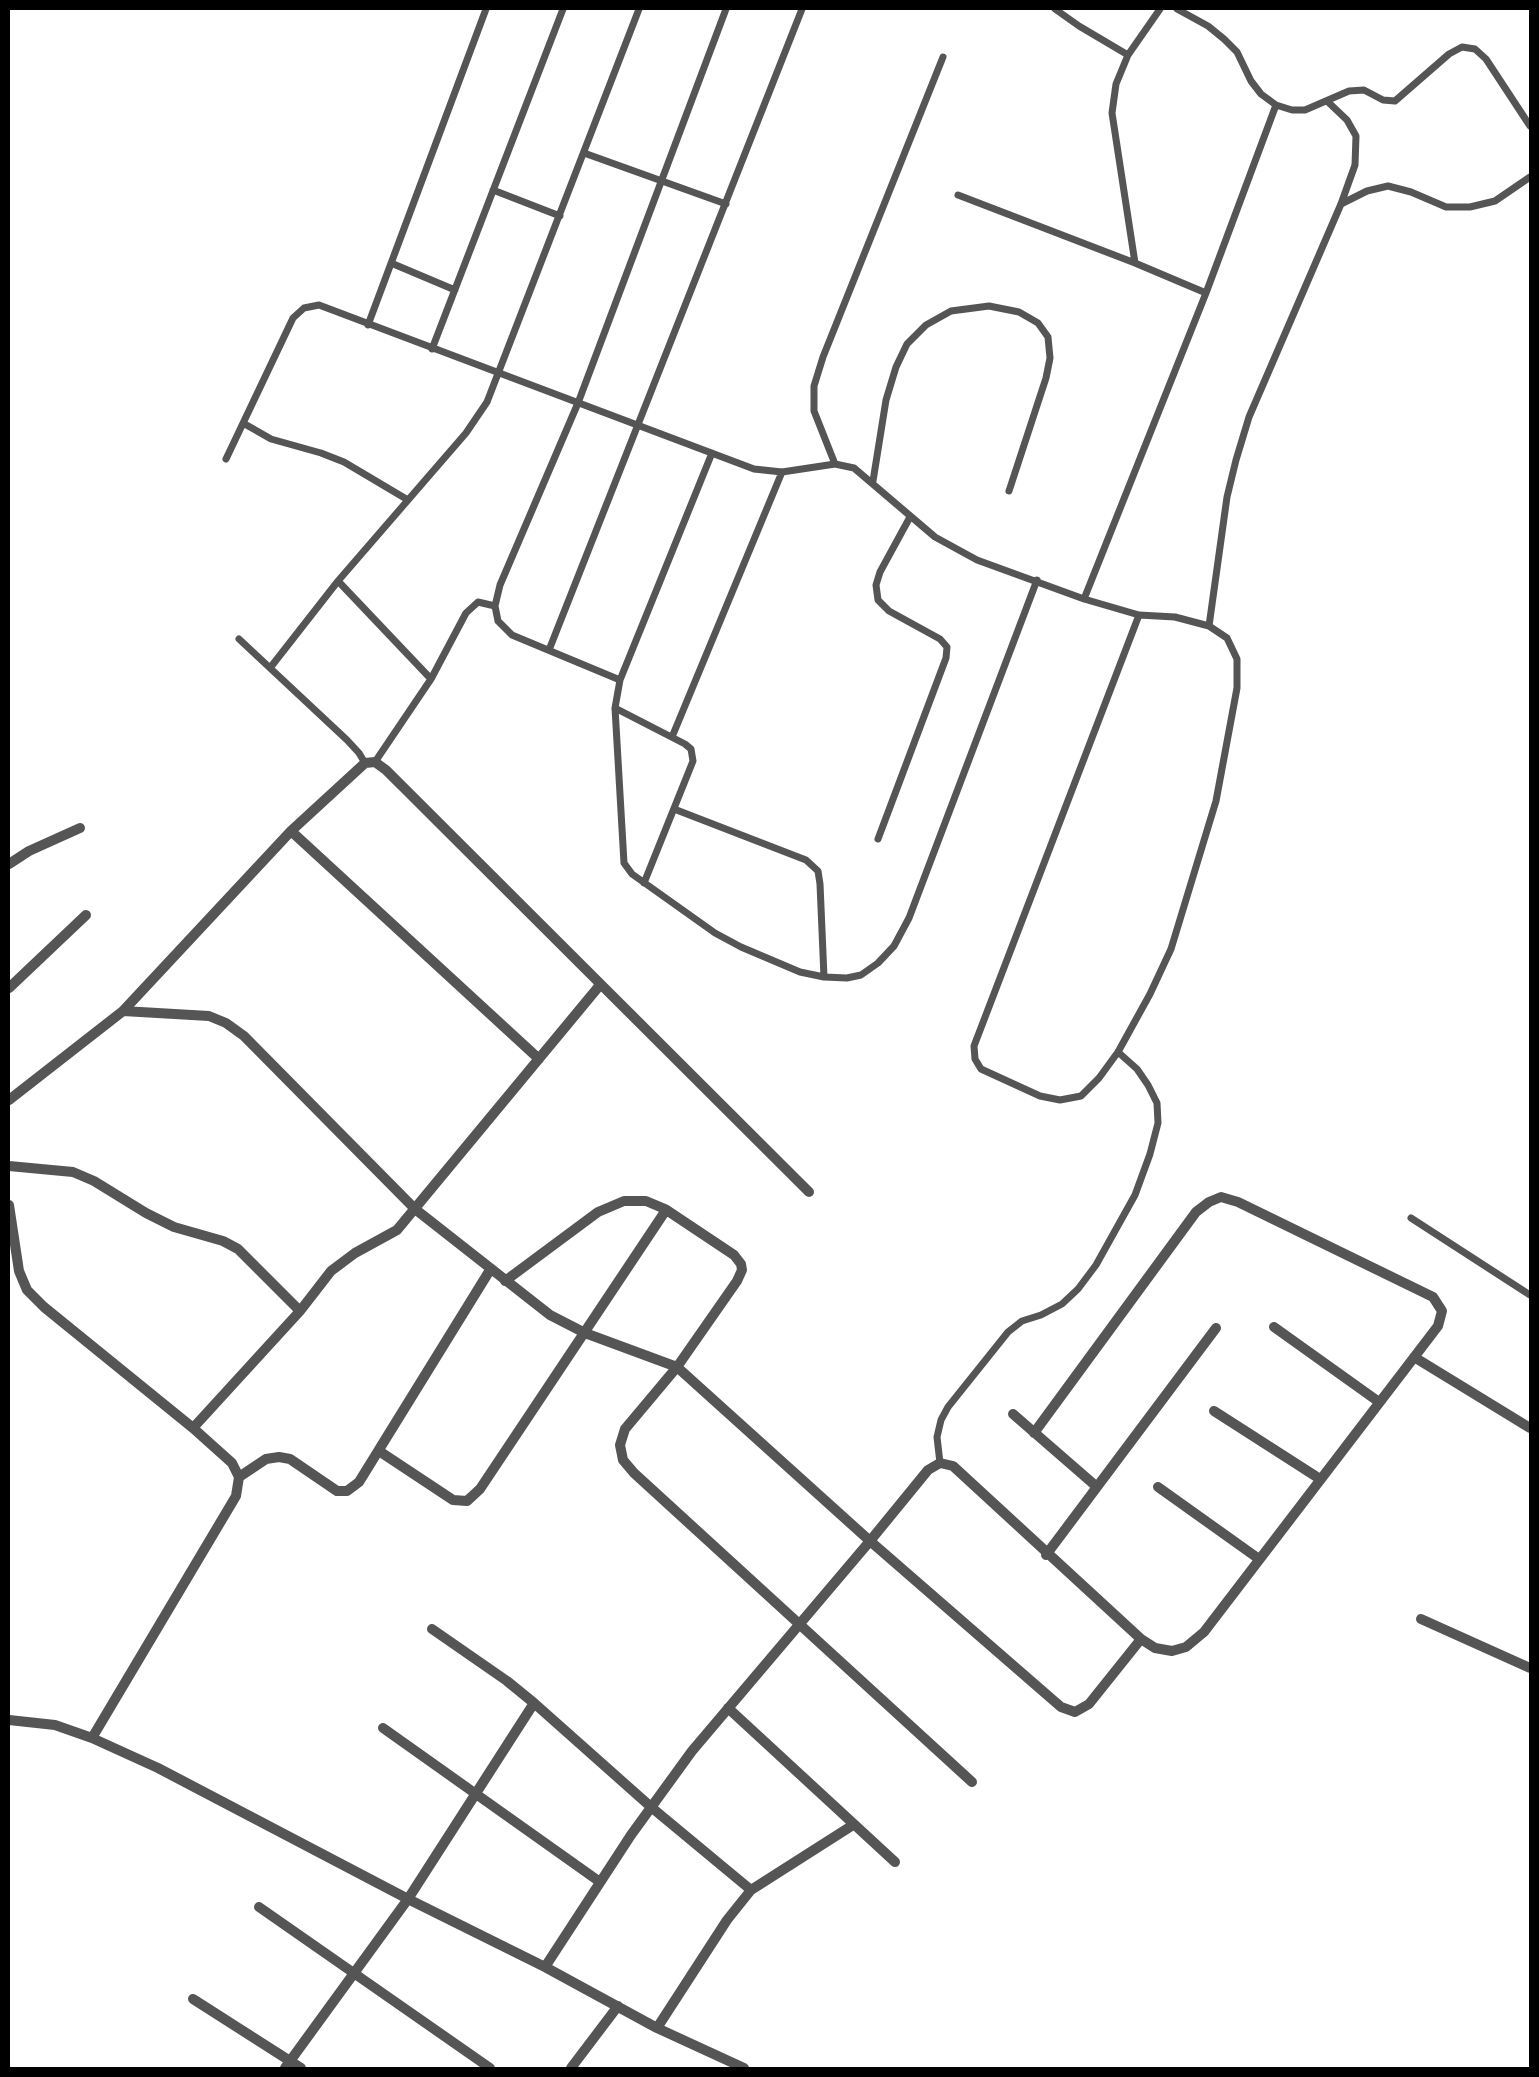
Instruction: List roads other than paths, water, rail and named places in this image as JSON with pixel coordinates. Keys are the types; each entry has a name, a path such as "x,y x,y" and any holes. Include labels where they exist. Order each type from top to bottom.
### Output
{"street":[{"path":"9,1100 124,1011 291,831 370,762 393,776 600,985 810,1192"},
{"path":"9,864 29,851 80,828"},
{"path":"291,831 539,1059"},
{"path":"9,988 86,914"},
{"path":"193,1428 300,1311 331,1271 355,1253 397,1230 600,985"},
{"path":"124,1011 209,1016 226,1023 244,1036 415,1209 505,1282 550,1315 585,1333 677,1367 870,1541 1062,1707 1075,1712 1089,1704 1141,1639"},
{"path":"9,1166 73,1172 94,1181 146,1213 174,1227 223,1241 238,1249 300,1311"},
{"path":"545,1967 651,1807 692,1751 928,1470 940,1463 953,1466 1046,1555 1141,1639 1155,1648 1172,1651 1186,1647 1204,1632 1438,1326 1442,1311 1433,1297 1238,1202 1221,1197 1208,1202 1196,1212 1034,1432"},
{"path":"505,1282 598,1212 624,1201 646,1201 666,1210 734,1255 741,1264 742,1270 737,1281 677,1367 625,1429 620,1446 623,1460 634,1473 972,1782"},
{"path":"9,1205 19,1271 27,1290 44,1307 193,1428 232,1463 239,1477 236,1496 92,1738"},
{"path":"379,1450 453,1500 467,1501 480,1489 666,1210"},
{"path":"239,1477 266,1459 279,1457 290,1459 337,1491 347,1491 359,1482 490,1270"},
{"path":"1274,1327 1379,1402"},
{"path":"1046,1555 1216,1328"},
{"path":"1414,1356 1530,1428"},
{"path":"1214,1410 1320,1480"},
{"path":"1013,1414 1097,1486"},
{"path":"1158,1486 1259,1559"},
{"path":"1421,1619 1530,1668"},
{"path":"432,1629 507,1681 534,1703 651,1807 750,1890"},
{"path":"288,2064 408,1899 534,1703"},
{"path":"728,1708 894,1862"},
{"path":"9,1720 55,1725 92,1738 158,1768 408,1899 545,1967 656,2028 744,2068"},
{"path":"384,1728 600,1882"},
{"path":"656,2028 726,1920 750,1890 853,1825"},
{"path":"259,1906 490,2068"},
{"path":"193,1999 288,2064 301,2068"},
{"path":"571,2068 618,2006"}],"lane":[{"path":"368,325 486,9"},
{"path":"432,349 563,9"},
{"path":"270,668 338,581 466,433 487,402 639,9"},
{"path":"620,680 512,634 498,621 495,606 500,585 578,403 726,9"},
{"path":"549,650 802,9"},
{"path":"1055,9 1079,26 1128,55"},
{"path":"1135,263 1112,113 1116,84 1128,55 1160,9"},
{"path":"1177,9 1208,26 1224,38 1236,52 1251,81 1261,94 1276,105 1292,110 1305,110 1349,91 1364,90 1383,100 1395,101 1449,54 1462,47 1475,50 1486,59 1530,126"},
{"path":"835,464 814,411 814,386 822,358 943,57"},
{"path":"1209,626 1227,496 1238,451 1249,417 1341,204 1355,165 1356,136 1347,120 1327,101"},
{"path":"1084,599 1206,293 1276,105"},
{"path":"584,153 726,204"},
{"path":"1341,204 1366,191 1388,186 1411,192 1446,207 1470,207 1495,201 1530,177"},
{"path":"493,190 560,216"},
{"path":"958,195 1135,263 1206,293"},
{"path":"392,263 455,290"},
{"path":"226,459 293,318 304,308 319,305 754,469 782,472 835,464 854,468 872,481 910,517 936,537 965,554 1084,599 1138,614 1175,618 1209,626 1226,638 1237,658 1237,688 1216,801 1171,949 1150,994 1118,1052 1099,1078 1081,1096 1060,1100 1040,1096 981,1069 975,1059 974,1046 1138,614"},
{"path":"872,481 886,400 896,367 907,344 926,325 951,311 989,306 1019,312 1038,323 1048,337 1050,358 1046,378 1009,491"},
{"path":"243,424 271,439 321,453 344,462 408,500"},
{"path":"712,453 620,680 615,708 624,863 632,874 715,933 741,947 800,972 824,977 847,978 862,975 878,963 894,946 909,918 1037,580"},
{"path":"672,737 782,472"},
{"path":"878,839 946,658 947,647 940,639 889,611 878,600 876,585 880,572 910,517"},
{"path":"338,581 431,679"},
{"path":"239,639 370,762 431,679 466,613 478,602 495,606"},
{"path":"615,708 672,737 691,749 693,761 644,883"},
{"path":"674,808 806,860 818,871 824,977"},
{"path":"940,1463 937,1437 941,1420 948,1407 1008,1332 1022,1321 1041,1315 1062,1304 1078,1289 1096,1266 1135,1195 1150,1154 1158,1123 1156,1104 1148,1085 1137,1069 1118,1052"},
{"path":"1411,1218 1530,1295"}]}
